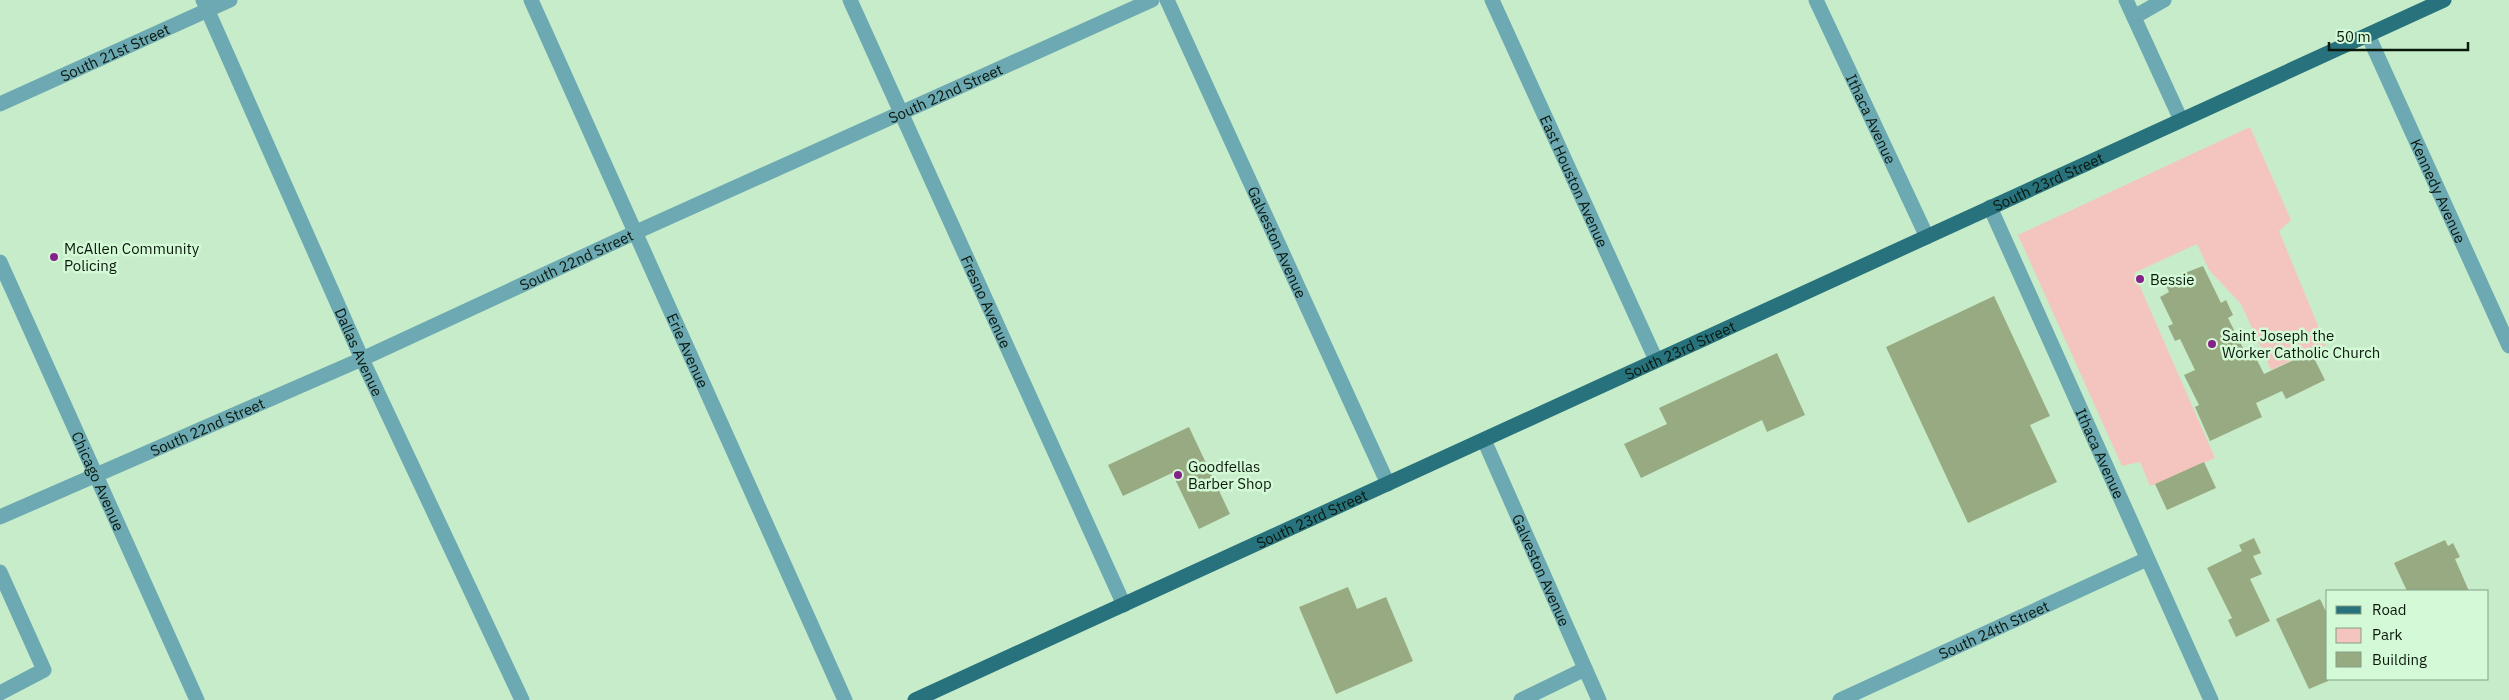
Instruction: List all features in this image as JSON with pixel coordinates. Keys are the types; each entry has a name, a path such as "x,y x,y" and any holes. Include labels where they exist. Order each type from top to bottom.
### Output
{"main road":[{"name":"South 23rd Street","path":"915,700 2444,0"}],"street":[{"name":"South 21st Street","path":"0,104 205,5 230,0"},
{"name":"Erie Avenue","path":"531,0 845,700"},
{"name":"Fresno Avenue","path":"850,0 1124,604"},
{"name":"South 22nd Street","path":"0,517 362,359 634,233 1152,0"},
{"name":"Galveston Avenue","path":"1167,0 1388,484"},
{"name":"East Houston Avenue","path":"1492,0 1656,360"},
{"name":"Ithaca Avenue","path":"1816,0 1927,237"},
{"path":"2126,0 2181,120"},
{"path":"2134,17 2164,0"},
{"name":"Dallas Avenue","path":"205,5 362,359 522,700"},
{"name":"Kennedy Avenue","path":"2368,35 2509,346"},
{"name":"Ithaca Avenue","path":"1990,207 2211,700"},
{"name":"Chicago Avenue","path":"0,262 197,700"},
{"name":"Galveston Avenue","path":"1484,440 1599,700"},
{"name":"South 24th Street","path":"1840,700 2147,559"},
{"path":"0,572 44,670 0,692"},
{"path":"1521,700 1585,669"}],"green space":[{"path":"2250,127 2291,220 2279,231 2326,345 2271,370 2241,304 2209,270 2197,244 2134,273 2215,458 2150,486 2140,462 2122,466 2018,235"}],"building":[{"name":"Saint Joseph the Worker Catholic Church","path":"2203,266 2221,303 2226,300 2233,315 2228,318 2244,350 2250,346 2264,374 2311,352 2325,380 2286,399 2282,391 2256,403 2262,417 2210,441 2195,407 2199,405 2184,375 2195,370 2180,339 2175,341 2168,326 2173,324 2160,297 2169,292 2164,281"},
{"path":"1994,296 2050,416 2030,425 2057,482 1968,523 1886,347"},
{"path":"1777,353 1805,415 1767,432 1762,420 1641,478 1624,444 1667,424 1659,408"},
{"path":"1189,427 1230,514 1199,529 1172,473 1123,496 1108,465"},
{"path":"2204,462 2216,488 2167,510 2155,484"},
{"path":"2254,538 2261,553 2253,556 2262,574 2250,579 2270,621 2236,637 2228,620 2232,618 2207,568 2242,551 2239,545"},
{"path":"2445,540 2448,546 2453,543 2460,557 2455,559 2469,590 2407,590 2394,563"},
{"path":"1348,587 1357,609 1386,597 1413,661 1336,694 1299,607"},
{"path":"2320,599 2326,612 2326,680 2328,681 2309,689 2276,619"}],"place":[{"name":"McAllen Community Policing","path":"54,257"},
{"name":"Bessie","path":"2140,279"},
{"name":"Saint Joseph the Worker Catholic Church","path":"2212,344"},
{"name":"Goodfellas Barber Shop","path":"1178,475"}]}
